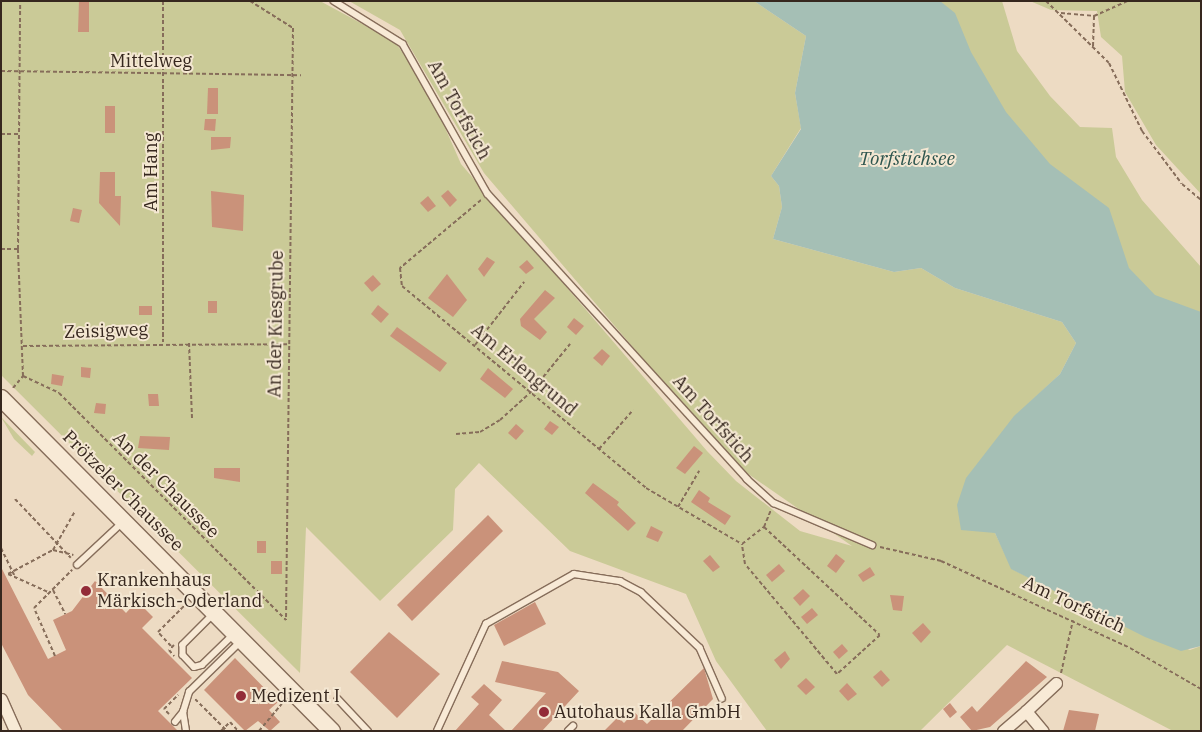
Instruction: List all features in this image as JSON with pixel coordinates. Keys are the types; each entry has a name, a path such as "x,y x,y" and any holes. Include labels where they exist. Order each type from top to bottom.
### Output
{"main road":[{"name":"Prötzeler Chaussee","path":"7,393 211,617 239,636 332,731"}],"street":[{"path":"1003,731 1056,683"},
{"path":"1,699 15,731"},
{"path":"1026,711 1043,731"}],"lane":[{"name":"Am Torfstich","path":"334,1 403,44 488,194 774,503 872,545"},
{"path":"77,565 124,521"},
{"path":"437,731 486,624 574,574 620,581 641,592 700,648 722,698"},
{"path":"211,617 183,645 183,656 194,667 202,665 239,636"},
{"path":"175,721 183,712 189,692 239,636"},
{"path":"338,699 368,731"},
{"path":"183,712 186,731"},
{"path":"568,731 573,726"}],"path":[{"path":"7,393 23,376 18,249 20,1"},
{"name":"Am Hang","path":"163,1 163,342"},
{"name":"An der Kiesgrube","path":"250,1 293,28 286,620"},
{"path":"1046,1 1061,13 1109,63 1142,131 1182,184 1201,200"},
{"path":"1061,13 1094,16 1128,1"},
{"path":"1093,46 1094,16"},
{"name":"Mittelweg","path":"1,72 20,75 163,73 301,75"},
{"path":"1,134 19,134"},
{"name":"Am Erlengrund","path":"488,194 400,268 398,277 402,286 646,488 742,544"},
{"path":"1,249 18,249"},
{"path":"475,345 524,282"},
{"name":"Zeisigweg","path":"23,346 163,342 288,344"},
{"path":"189,343 192,418"},
{"path":"456,434 491,428 531,392 570,344"},
{"name":"An der Chaussee","path":"23,376 59,393 286,620"},
{"path":"599,449 633,410"},
{"path":"678,507 699,471"},
{"path":"14,499 77,565 34,608 55,656"},
{"path":"764,527 880,635 837,674 745,564 742,544 764,527 774,503"},
{"path":"50,593 14,575 8,574 12,569 53,550 74,513"},
{"name":"Am Torfstich","path":"872,545 941,561 1073,620 1201,689"},
{"path":"1,548 14,575"},
{"path":"53,550 86,557"},
{"path":"53,590 65,614"},
{"path":"172,646 158,632 187,603"},
{"path":"1056,683 1073,620"},
{"path":"178,640 169,650 179,660"},
{"path":"175,721 164,709 184,688 226,731"},
{"path":"259,731 285,699"},
{"path":"221,731 230,722 238,731"}],"green space":[{"path":"1,1 320,1 394,41 425,82 461,164 707,451 736,481 800,531 852,546 731,462 484,173 400,30 349,1 754,1 806,36 795,93 801,128 771,176 779,186 782,207 773,239 894,272 921,268 955,288 1062,322 1076,343 1060,374 1027,405 995,533 1012,569 1110,619 1190,650 1201,646 1201,731 1173,731 1007,645 920,731 767,731 716,661 686,594 570,551 479,463 455,489 453,530 380,601 306,527 300,673 1,375"},
{"path":"891,1 1002,1 1017,51 1050,96 1080,127 1112,128 1116,157 1142,200 1201,267 1201,354"},
{"path":"1030,1 1201,1 1201,194 1156,145 1125,92 1122,56 1101,37 1097,11 1051,10"},
{"path":"1,417 35,452 32,456 14,439"}],"water":[{"name":"Torfstichsee","path":"754,1 940,1 955,13 971,52 1006,112 1050,164 1109,208 1129,268 1155,295 1201,312 1201,646 1181,651 1145,637 1011,569 995,533 961,530 957,505 966,478 1014,416 1060,374 1076,343 1062,322 955,288 921,268 894,272 773,239 782,207 779,186 771,176 801,129 795,93 806,36"}],"building":[{"path":"79,1 89,1 89,32 78,32"},
{"path":"208,88 218,88 218,114 207,114"},
{"path":"105,106 115,106 115,133 105,133"},
{"path":"205,119 216,119 215,131 204,130"},
{"path":"211,137 231,137 230,148 211,150"},
{"path":"100,172 115,172 115,196 121,196 120,226 99,203"},
{"path":"448,190 457,200 450,207 441,196"},
{"path":"211,191 244,195 243,231 212,227"},
{"path":"428,196 436,206 428,212 420,203"},
{"path":"73,208 82,210 79,223 70,221"},
{"path":"487,257 495,262 484,277 478,269"},
{"path":"527,260 534,268 526,274 519,267"},
{"path":"447,274 467,300 453,317 428,298"},
{"path":"373,275 381,284 372,292 364,283"},
{"path":"545,290 555,298 534,319 547,332 540,340 521,326 520,319"},
{"path":"208,301 217,301 217,313 208,313"},
{"path":"378,305 389,314 381,323 371,314"},
{"path":"139,306 152,306 152,315 139,315"},
{"path":"574,318 584,326 576,335 567,327"},
{"path":"397,327 447,363 440,372 390,336"},
{"path":"602,349 610,356 602,366 593,358"},
{"path":"81,367 91,368 90,378 81,377"},
{"path":"488,368 513,389 505,398 480,379"},
{"path":"52,374 64,376 62,386 51,384"},
{"path":"148,394 158,394 159,406 149,406"},
{"path":"96,403 106,404 105,414 94,413"},
{"path":"550,421 559,427 552,435 544,429"},
{"path":"516,424 524,431 516,440 508,433"},
{"path":"140,436 170,437 169,450 138,448"},
{"path":"694,446 703,453 685,474 676,468"},
{"path":"214,468 240,468 240,482 214,478"},
{"path":"593,483 619,502 617,505 636,523 628,531 585,493"},
{"path":"699,490 710,498 708,502 731,516 725,525 691,502"},
{"path":"488,515 503,531 412,621 397,605"},
{"path":"651,526 663,532 658,542 646,537"},
{"path":"257,541 266,541 266,553 257,553"},
{"path":"836,554 845,561 836,573 827,566"},
{"path":"710,555 720,567 713,572 703,561"},
{"path":"271,561 282,561 282,574 271,574"},
{"path":"779,564 785,571 772,582 766,575"},
{"name":"Krankenhaus Märkisch-Oderland","path":"1,567 48,659 66,650 53,620 72,611 95,581 126,613 137,601 153,617 142,628 192,678 158,711 178,731 63,731 28,695 1,643"},
{"path":"870,567 875,575 863,582 858,575"},
{"path":"803,589 810,596 800,606 793,598"},
{"path":"890,595 904,596 902,611 893,610"},
{"path":"535,602 546,624 504,646 494,625"},
{"path":"812,608 818,615 807,624 801,617"},
{"path":"923,623 931,632 921,643 912,633"},
{"path":"389,632 440,674 397,718 350,672"},
{"path":"842,644 848,651 839,659 833,652"},
{"path":"785,651 790,659 781,669 774,660"},
{"name":"Medizent I","path":"235,658 278,702 269,710 280,722 270,731 258,721 245,731 204,690"},
{"path":"502,661 558,672 579,691 542,731 511,731 546,693 495,682"},
{"path":"1026,661 1047,677 990,727 972,731 960,717 972,706 977,712"},
{"path":"704,668 713,699 682,731 604,731 618,717 624,723 634,712 647,724"},
{"path":"881,670 890,680 882,687 873,677"},
{"path":"806,678 815,687 806,695 797,686"},
{"path":"847,683 857,694 848,701 839,691"},
{"path":"484,684 502,700 489,715 506,731 455,731 479,704 471,697"},
{"path":"950,703 957,712 950,718 943,709"},
{"path":"1069,710 1099,714 1095,731 1063,731"}],"place":[{"name":"Krankenhaus Märkisch-Oderland","path":"86,591"},
{"name":"Medizent I","path":"241,696"},
{"name":"Autohaus Kalla GmbH","path":"544,712"}]}
